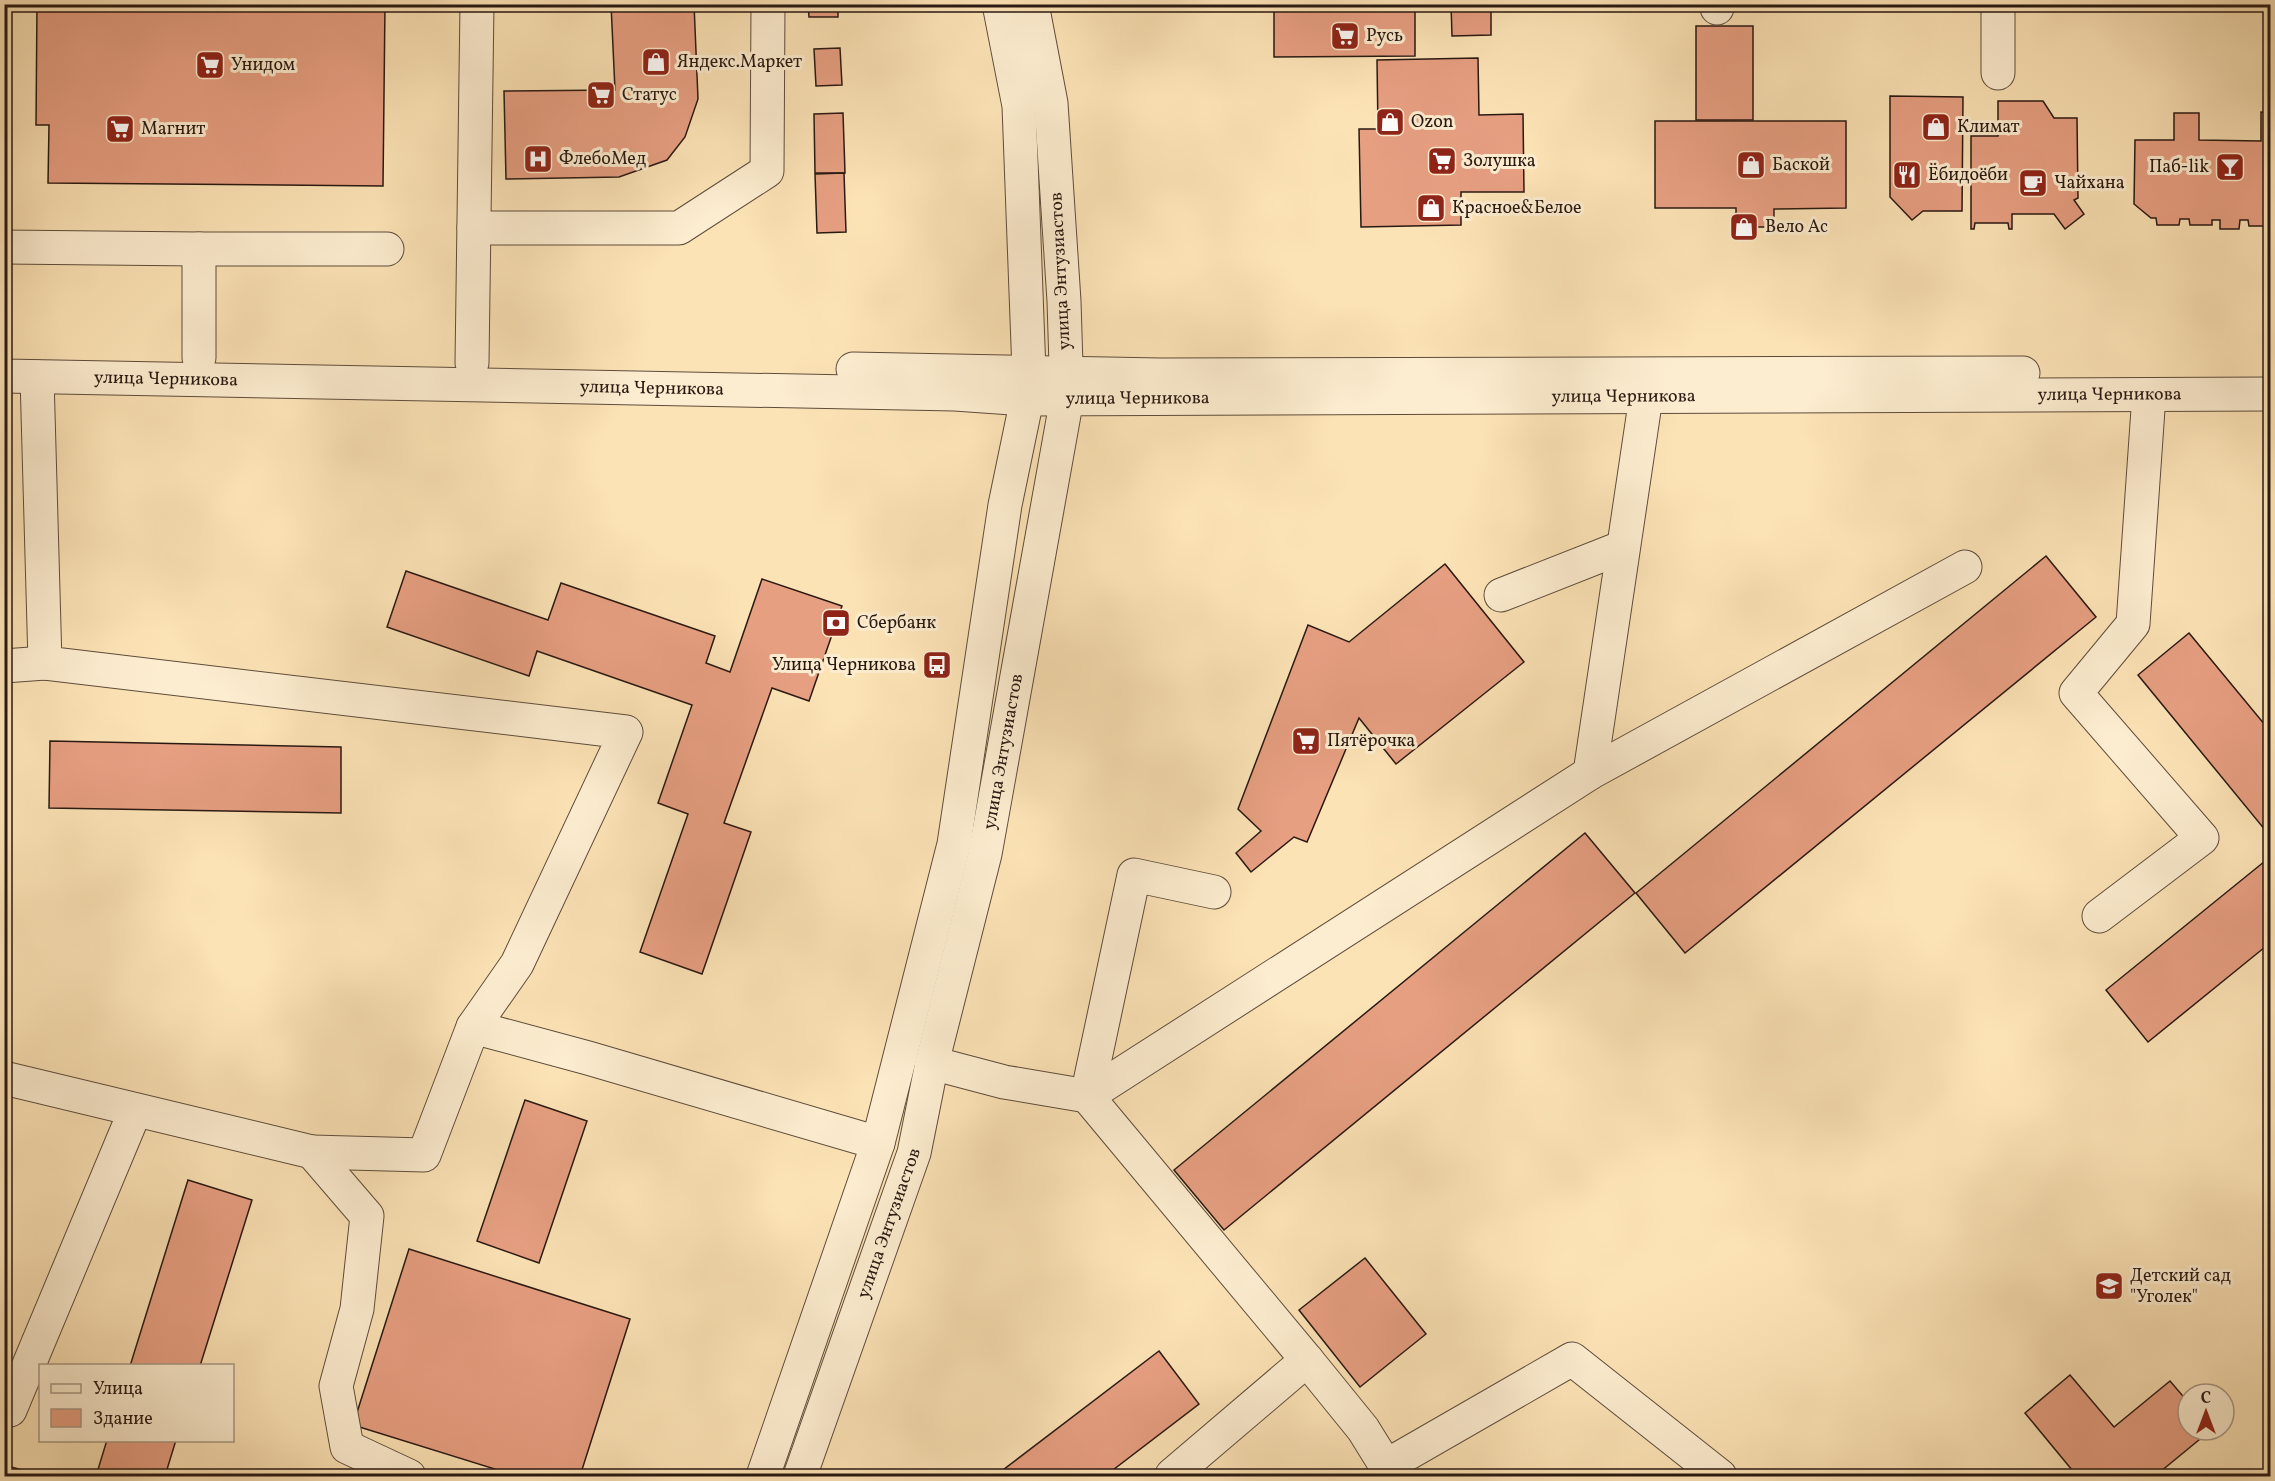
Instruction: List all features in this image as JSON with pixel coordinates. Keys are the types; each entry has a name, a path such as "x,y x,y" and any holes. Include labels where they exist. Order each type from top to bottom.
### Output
{"street":[{"path":"472,363 477,4"},
{"path":"474,228 679,228 767,171 768,4"},
{"path":"763,1476 878,1143 954,844 1005,505 1028,385 1019,105 999,4"},
{"name":"улица Энтузиастов","path":"800,1476 914,1153 932,1064 985,854 1066,386 1064,301 1051,103 1032,4"},
{"path":"1998,4 1998,73"},
{"path":"4,246 387,249"},
{"path":"199,249 199,358"},
{"name":"улица Черникова","path":"4,355 472,363 1028,385 1646,397 2271,394"},
{"name":"улица Черникова","path":"1066,386 2271,373"},
{"name":"улица Черникова","path":"4,376 955,394 1028,385"},
{"path":"37,377 45,663"},
{"path":"2100,916 2202,838 2076,693 2133,624 2149,395"},
{"path":"1590,773 1646,397"},
{"path":"1501,596 1623,547"},
{"path":"1087,1096 1590,773 1965,567"},
{"path":"4,666 45,663 626,732 517,964 473,1027 424,1155 312,1152 4,1078"},
{"path":"1087,1096 1134,875 1214,892"},
{"path":"473,1027 588,1058 878,1143"},
{"path":"932,1064 1004,1082 1087,1096 1363,1429 1386,1466 1572,1359 1720,1476"},
{"path":"4,1409 10,1410 135,1111"},
{"path":"312,1152 367,1216 357,1309 336,1386 346,1447 403,1476"},
{"path":"1174,1476 1307,1360"}],"building":[{"name":"Унидом","path":"37,4 385,4 383,186 48,183 49,125 36,125"},
{"name":"Статус","path":"611,4 694,4 698,99 685,137 667,160 619,177 506,179 504,91 615,90"},
{"path":"808,4 838,4 838,17 809,17"},
{"name":"Русь","path":"1274,4 1415,4 1415,56 1274,57"},
{"path":"1451,4 1491,4 1491,35 1452,36"},
{"path":"1696,26 1753,26 1753,120 1696,120"},
{"path":"840,48 842,85 816,86 814,49"},
{"name":"Золушка","path":"1478,58 1479,115 1523,114 1524,192 1461,192 1461,225 1361,227 1359,129 1378,129 1377,60"},
{"path":"1890,96 1963,97 1962,211 1923,211 1912,220 1890,197"},
{"path":"1998,101 2043,101 2054,118 2077,118 2078,198 2074,200 2084,214 2065,229 2054,214 2012,214 2012,229 2009,229 2008,223 1975,223 1974,229 1971,229 1971,136 1998,136"},
{"path":"2261,112 2270,113 2270,226 2249,226 2248,220 2240,220 2239,229 2220,229 2220,220 2212,220 2212,225 2190,225 2189,219 2180,219 2179,225 2157,225 2156,218 2151,218 2134,204 2135,140 2174,140 2174,113 2199,113 2199,140 2261,141"},
{"path":"843,113 845,173 815,173 814,114"},
{"name":"Баской","path":"1655,121 1846,121 1846,208 1774,209 1774,227 1736,227 1736,208 1655,208"},
{"path":"844,173 846,232 817,233 815,174"},
{"path":"2046,556 2096,617 1685,953 1636,893"},
{"name":"Пятёрочка","path":"1445,564 1524,662 1396,764 1359,718 1307,842 1294,837 1251,872 1236,853 1261,831 1238,809 1308,625 1349,642"},
{"path":"406,571 548,620 561,583 715,636 706,663 730,672 762,579 842,606 809,701 772,688 724,823 751,832 702,974 640,952 688,814 658,803 692,705 537,651 529,676 387,627"},
{"path":"2189,633 2270,731 2270,836 2138,675"},
{"path":"50,741 341,747 341,813 49,808"},
{"path":"1585,833 1635,893 1224,1230 1174,1170"},
{"path":"2270,857 2270,943 2148,1042 2106,990"},
{"path":"525,1100 587,1121 539,1263 477,1241"},
{"path":"188,1180 252,1200 201,1364 131,1364"},
{"path":"409,1249 630,1319 580,1476 517,1476 353,1425"},
{"path":"1365,1258 1426,1334 1360,1387 1299,1310"},
{"path":"1159,1351 1199,1404 1105,1476 995,1476"},
{"path":"2070,1375 2114,1427 2170,1381 2176,1388 2176,1442 2196,1442 2155,1476 2077,1476 2025,1413"},
{"path":"106,1442 175,1442 165,1476 96,1476"},
{"path":"4,1465 44,1476 4,1476"}],"place":[{"name":"Русь","path":"1345,36"},
{"name":"Яндекс.Маркет","path":"656,62"},
{"name":"Унидом","path":"210,65"},
{"name":"Статус","path":"601,95"},
{"name":"Ozon","path":"1390,122"},
{"name":"Климат","path":"1936,127"},
{"name":"Магнит","path":"120,129"},
{"name":"ФлебоМед","path":"538,159"},
{"name":"Золушка","path":"1442,161"},
{"name":"Баской","path":"1751,165"},
{"name":"Паб-lik","path":"2230,167"},
{"name":"Ёбидоёби","path":"1907,175"},
{"name":"Чайхана","path":"2033,183"},
{"name":"Красное&Белое","path":"1431,208"},
{"name":"Вело Ас","path":"1744,227"},
{"name":"Сбербанк","path":"836,623"},
{"name":"Улица Черникова","path":"937,665"},
{"name":"Пятёрочка","path":"1306,741"},
{"name":"Детский сад \"Уголек\"","path":"2109,1286"}]}
